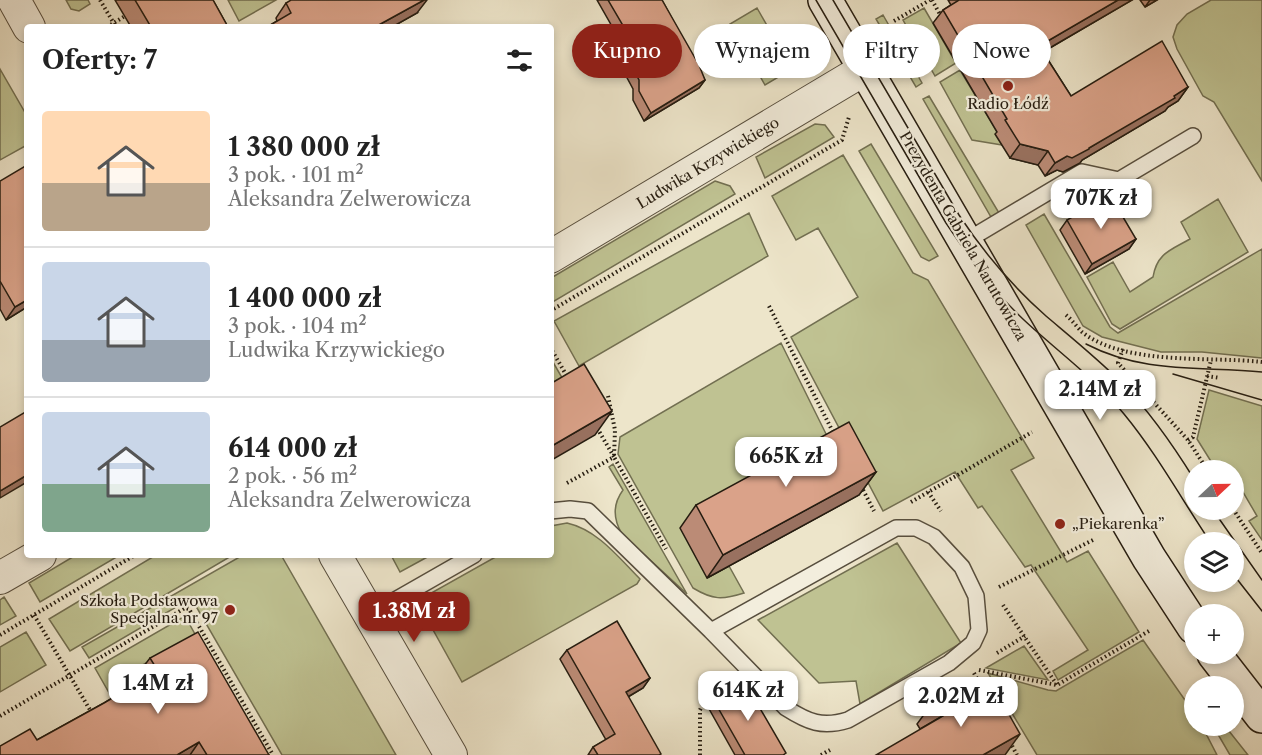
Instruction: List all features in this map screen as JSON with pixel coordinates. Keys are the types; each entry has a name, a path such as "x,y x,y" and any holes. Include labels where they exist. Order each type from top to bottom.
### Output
{"street":[{"path":"14,0 27,24"},
{"name":"Prezydenta Gabriela Narutowicza","path":"825,0 843,31"},
{"name":"Ludwika Krzywickiego","path":"554,255 850,78"},
{"name":"Prezydenta Gabriela Narutowicza","path":"870,78 1149,558 1184,612"},
{"path":"0,578 35,558"},
{"path":"337,558 451,755"},
{"path":"1222,664 1262,716"}],"lane":[{"path":"966,241 1082,172 1119,180 1193,136"},
{"path":"554,511 588,511 786,708 816,723 832,725 858,714 949,663 973,643 979,630 976,596 962,567 934,537 916,528 896,528 711,631"},
{"path":"369,615 469,558"}],"path":[{"path":"100,0 114,24"},
{"path":"894,21 931,0 942,18"},
{"path":"116,24 125,16"},
{"path":"554,309 842,140"},
{"path":"769,306 838,441"},
{"path":"1066,315 1083,332 1123,349 1165,357 1262,362"},
{"path":"1123,349 1118,363 1188,440 1201,460"},
{"path":"554,354 570,381"},
{"path":"1188,440 1193,437 1211,360"},
{"path":"1207,376 1220,378"},
{"path":"608,396 615,430 614,457"},
{"path":"592,418 672,559"},
{"path":"908,503 1032,432"},
{"path":"560,487 614,457"},
{"path":"858,480 879,520 896,528"},
{"path":"1240,520 1262,553"},
{"path":"993,590 1095,539"},
{"path":"0,635 130,558"},
{"path":"0,716 184,608 189,609 273,755"},
{"path":"34,615 94,717"},
{"path":"986,697 971,668 1057,685 1149,632"},
{"path":"700,755 700,710 704,702"},
{"path":"1007,736 1017,755"}],"green space":[{"path":"66,0 88,0 90,4 79,11 71,9"},
{"path":"228,0 276,0 239,21"},
{"path":"1211,0 1262,0 1262,181 1214,102 1203,96 1177,49 1173,37 1177,25 1187,14"},
{"path":"757,8 766,24 730,24"},
{"path":"924,8 933,24 905,24 903,20"},
{"path":"883,15 888,24 879,24 876,19"},
{"path":"940,36 952,56 952,65 940,73"},
{"path":"0,69 24,111 24,147 0,160"},
{"path":"952,75 952,78 965,78 998,133 996,134 1002,145 972,140 940,82"},
{"path":"761,78 777,78 765,85"},
{"path":"911,78 919,78 922,83 916,87"},
{"path":"929,96 999,213 991,217 923,99"},
{"path":"815,124 825,125 834,137 765,178 756,157"},
{"path":"871,144 938,256 929,261 921,257 859,151"},
{"path":"843,155 913,273 928,280 1034,458 1011,470 1067,562 1088,551 1139,632 1058,680 1053,671 1088,650 1031,565 1025,567 982,506 978,508 955,472 883,511 791,337 858,297 818,228 796,240 772,196"},
{"path":"715,181 730,186 735,194 554,301 554,276"},
{"path":"1218,199 1248,252 1120,329 1112,324 1087,277 1113,262 1130,292 1153,277 1161,257 1190,239 1181,222"},
{"path":"749,213 768,256 579,366 554,321"},
{"path":"1044,214 1110,327 1118,333 1262,249 1262,358 1202,352 1161,352 1102,337 1083,326 1026,225"},
{"path":"781,343 832,446 707,578 729,566 744,593 723,598 712,597 693,588 618,454 620,437"},
{"path":"554,364 568,388 554,396"},
{"path":"1209,390 1262,406 1262,540 1249,521 1257,516 1244,494 1244,460 1210,460 1197,439"},
{"path":"613,464 687,594 622,534 617,523 615,507 623,490 609,467"},
{"path":"567,523 589,532 607,546 640,579 637,584 462,682 417,601 494,558 554,558 554,525"},
{"path":"897,543 961,643 860,704 856,681 819,683 758,620"},
{"path":"71,558 115,558 40,602 29,583"},
{"path":"151,558 228,558 70,651 49,619"},
{"path":"238,558 283,558 396,755 282,755 193,601 188,600 89,658 82,647"},
{"path":"393,558 426,558 400,572"},
{"path":"4,597 16,616 0,625 0,600"},
{"path":"185,616 196,636 135,669 141,681 112,698 95,668"},
{"path":"26,632 46,665 0,692 0,647"},
{"path":"1143,640 1184,699 1184,736 1207,736 1217,755 1037,755 988,673 1056,691"},
{"path":"1024,646 1048,680 986,668"},
{"path":"1219,736 1233,736 1248,755 1230,755"}],"building":[{"path":"135,0 213,0 226,24 149,24"},
{"path":"291,0 424,0 380,24 272,24 291,13 286,3"},
{"path":"608,0 662,0 676,24 622,24"},
{"name":"Radio Łódź","path":"959,0 1118,0 1051,39 1051,24 952,25 943,10"},
{"path":"682,35 694,56 694,78 704,78 705,80 651,113 639,91 638,78 682,78"},
{"name":"Radio Łódź","path":"1162,41 1188,87 1174,96 1175,98 1089,149 1072,158 1067,156 1055,163 1048,151 1020,144 1005,120 1007,119 983,78 1051,78 1051,65 1071,96"},
{"path":"24,167 24,302 15,307 0,281 0,181"},
{"path":"1110,195 1136,239 1092,264 1067,220"},
{"path":"584,364 612,411 554,445 554,382"},
{"path":"24,413 24,477 0,491 0,427"},
{"path":"849,422 876,472 723,555 696,505"},
{"path":"617,621 650,678 626,692 661,754 659,755 598,755 593,747 615,734 567,650"},
{"path":"198,632 269,755 207,755 199,742 177,755 0,755 0,746 30,729 37,740 158,671 150,658"},
{"path":"744,681 786,753 783,755 745,755 713,699"},
{"path":"959,686 968,701 993,686 1020,734 983,755 876,755 943,716 934,701"}],"tram line":[{"path":"816,0 946,223 973,261 1013,309 1113,401 1136,429 1204,532"},
{"path":"833,0 959,215 978,243 1022,293 1122,383 1161,429 1184,463"},
{"path":"1086,344 1108,354 1151,364 1262,372"},
{"path":"1173,374 1262,400"},
{"path":"1220,520 1262,580"},
{"path":"1244,588 1262,611"}],"place":[{"name":"Radio Łódź","path":"1008,86"},
{"name":"„Piekarenka”","path":"1060,524"},
{"name":"Szkoła Podstawowa Specjalna nr 97","path":"230,610"}]}
